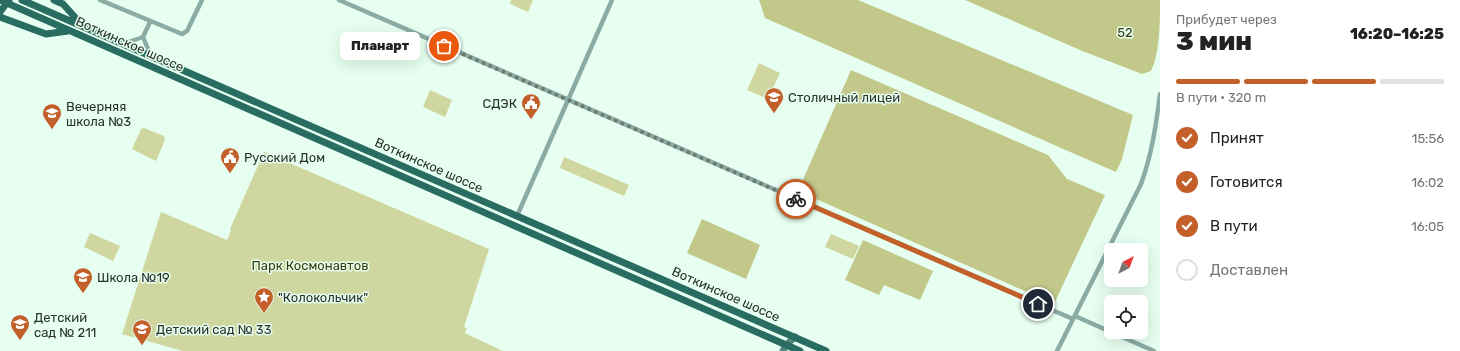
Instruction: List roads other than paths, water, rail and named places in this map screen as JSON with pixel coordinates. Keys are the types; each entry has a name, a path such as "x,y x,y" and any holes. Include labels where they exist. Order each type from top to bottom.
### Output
{"main road":[{"name":"Воткинское шоссе","path":"0,0 8,2 69,31 784,348 796,350"},
{"name":"Воткинское шоссе","path":"22,0 826,351"},
{"path":"54,0 63,4 83,26"},
{"path":"0,12 8,2"},
{"path":"0,17 46,34 69,31"},
{"path":"784,348 795,337"},
{"path":"795,337 796,350"}],"street":[{"path":"100,0 182,34 187,31 202,0"},
{"path":"339,0 1074,318 1104,329"},
{"path":"517,216 612,0"},
{"path":"122,44 143,37 150,22"},
{"path":"143,37 151,56"},
{"path":"1057,351 1141,184 1152,147 1160,94"},
{"path":"1127,339 1154,351"}],"place":[{"name":"Планарт","path":"444,46"},
{"name":"Столичный лицей","path":"774,114"},
{"name":"СДЭК","path":"531,120"},
{"name":"Вечерняя школа №3","path":"52,130"},
{"name":"Русский Дом","path":"230,174"},
{"name":"Школа №19","path":"83,294"},
{"name":"\"Колокольчик\"","path":"264,314"},
{"name":"Детский сад № 211","path":"20,341"},
{"name":"Детский сад № 33","path":"142,346"}],"park label":[{"name":"52","path":"1125,32"},
{"name":"Парк Космонавтов","path":"310,265"}]}
